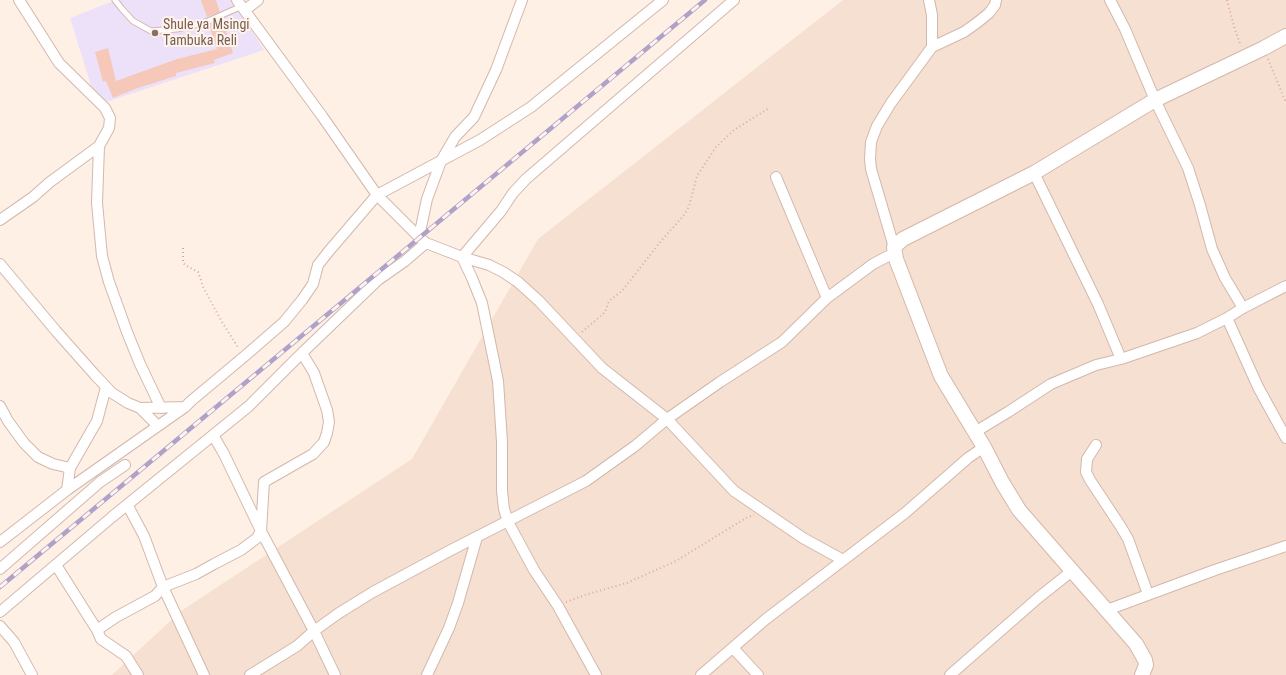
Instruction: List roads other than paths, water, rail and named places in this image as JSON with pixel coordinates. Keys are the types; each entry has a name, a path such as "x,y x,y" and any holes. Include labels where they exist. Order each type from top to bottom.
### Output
{"street":[{"path":"0,220 33,197 50,182 99,146 109,128 110,118 105,108 57,60 19,0"},
{"path":"258,0 241,5 322,116 377,195 423,240 462,257 488,265 503,272 518,282 539,301 602,368 667,419 734,491 803,538 843,560"},
{"path":"0,612 249,406 378,280 405,261 423,240 427,199 440,161 455,137 474,117 496,70 522,0"},
{"path":"0,542 66,490 185,407 284,322 313,284 318,265 329,250 377,195 480,140 531,107 663,0"},
{"path":"462,257 526,179 734,0"},
{"path":"929,0 932,15 932,47"},
{"path":"996,0 995,5 989,13 978,22 964,32 932,47 891,103 877,126 872,142 870,159 871,169 894,250 923,333 941,376 957,405 984,447 1002,482 1019,510 1107,610 1142,653 1146,666 1142,675"},
{"path":"1110,0 1128,36 1155,100 1188,168 1212,249 1243,308"},
{"path":"250,675 297,646 314,631 339,613 373,592 586,481 635,446 667,419 720,382 782,342 827,298 894,250 903,239 1034,173 1155,100 1286,36"},
{"path":"99,146 97,203 102,256 108,282 140,364 161,408"},
{"path":"1034,173 1098,304 1121,359"},
{"path":"776,177 827,298"},
{"path":"462,257 482,303 498,381 502,442 502,491 504,509 508,522 534,570 558,606 596,675"},
{"path":"0,264 56,332 106,387 112,393 128,403 140,408 158,426"},
{"path":"975,432 1051,384 1096,365 1121,359 1198,333 1286,286"},
{"path":"1227,318 1258,387 1286,438"},
{"path":"97,630 116,617 155,596 163,587 196,574 241,550 252,543 261,531 264,482 313,454 324,442 327,433 329,422 327,410 314,372 302,353"},
{"path":"66,490 70,468 97,421 106,387"},
{"path":"0,406 8,421 24,443 38,457 53,464 70,468"},
{"path":"140,408 185,407"},
{"path":"213,435 224,454 261,531 314,631 335,675"},
{"path":"1096,445 1087,459 1086,472 1128,539 1148,594"},
{"path":"700,675 766,619 905,513 968,458 984,447"},
{"path":"0,569 100,482 125,465"},
{"path":"128,506 144,536 163,587 204,675"},
{"path":"427,675 449,628 458,603 477,537"},
{"path":"1107,610 1148,594 1286,546"},
{"path":"56,565 103,641 126,656 138,675"},
{"path":"950,675 1038,598 1072,571"},
{"path":"0,626 14,642 32,675"},
{"path":"733,648 758,675"}],"lane":[{"path":"116,0 133,21 151,31 176,29 206,22 241,5"}],"railway":[{"path":"0,587 705,0"}],"place":[{"name":"Shule ya Msingi Tambuka Reli","path":"155,33"}]}
